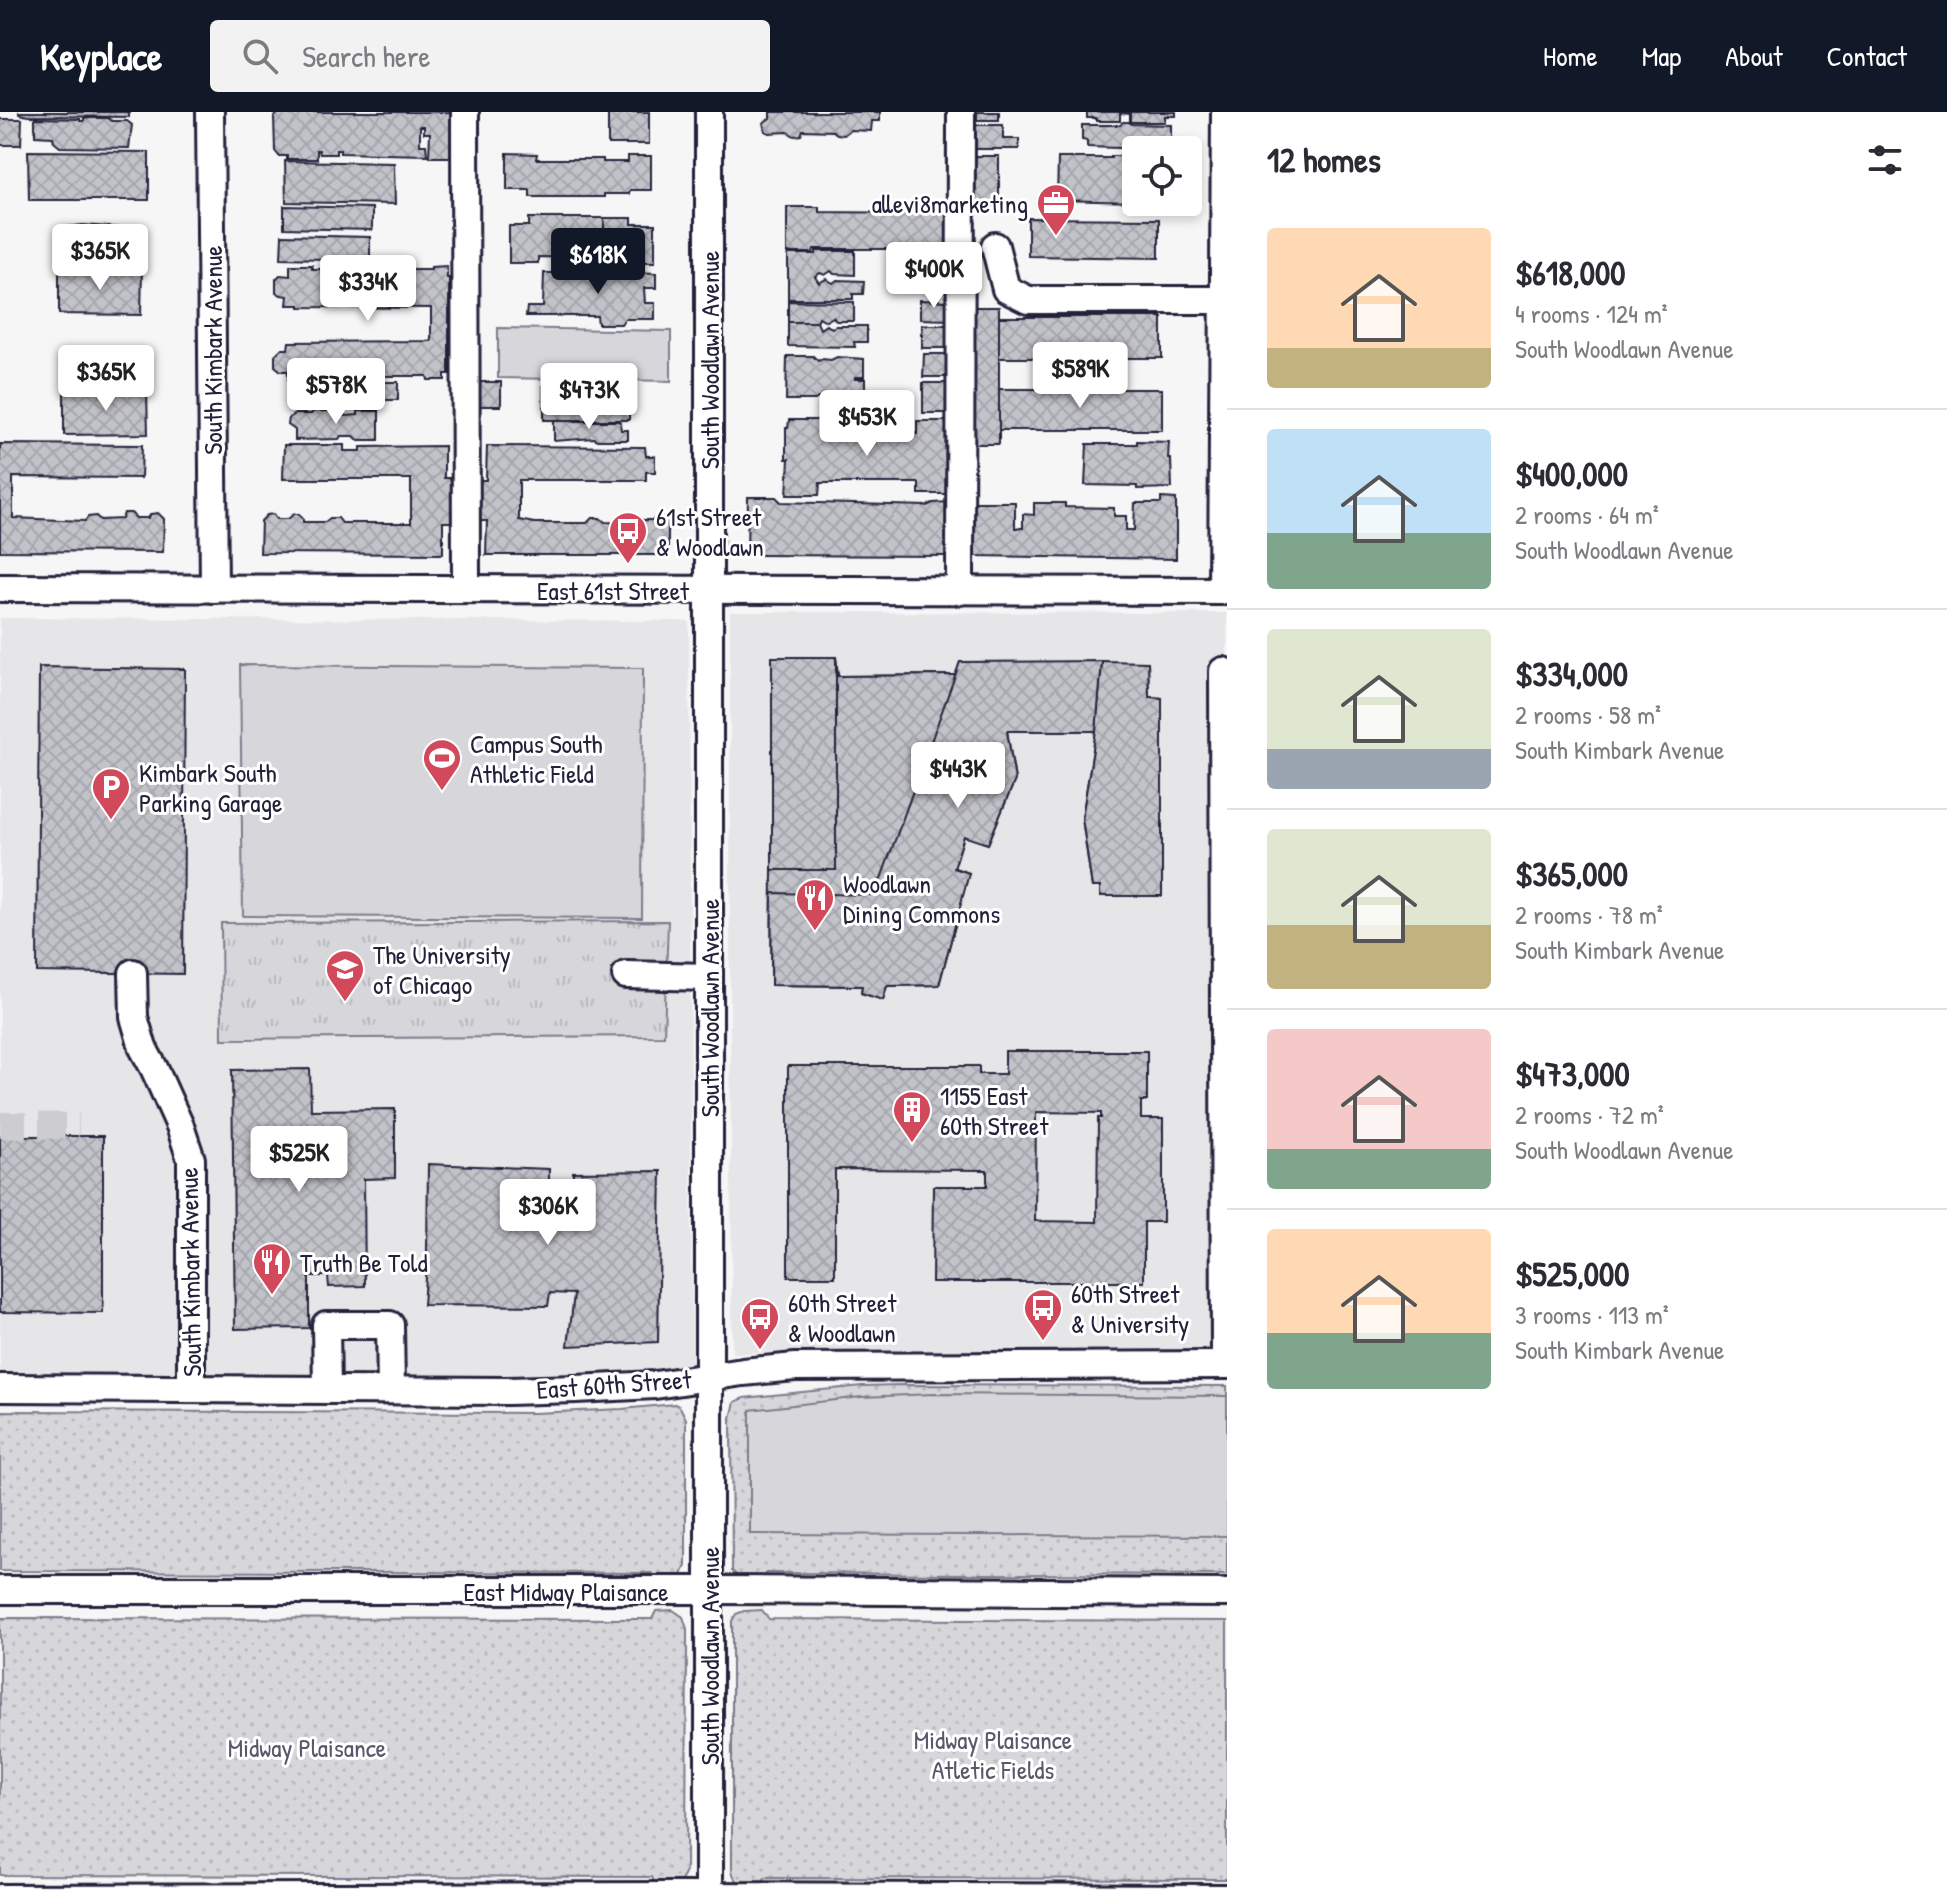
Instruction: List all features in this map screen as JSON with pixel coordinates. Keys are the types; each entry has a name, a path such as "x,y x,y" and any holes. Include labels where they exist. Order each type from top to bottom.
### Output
{"street":[{"name":"South Kimbark Avenue","path":"210,112 214,589"},
{"path":"465,112 466,589"},
{"name":"South Woodlawn Avenue","path":"709,112 709,1900"},
{"path":"960,591 961,112"},
{"path":"1224,591 1225,112"},
{"path":"995,246 1006,289 1028,300 1224,300"},
{"name":"East 61st Street","path":"0,588 1224,591"},
{"path":"1223,671 1226,1365"},
{"name":"South Kimbark Avenue","path":"133,973 134,1017 143,1048 180,1126 191,1159 191,1389"},
{"path":"626,975 709,977"},
{"path":"327,1390 326,1325 390,1325 391,1390"},
{"name":"East 60th Street","path":"0,1388 508,1391 655,1385 795,1367 1226,1365"},
{"name":"East Midway Plaisance","path":"0,1590 1227,1593"},
{"path":"0,1898 1227,1898"}],"shaded area":[{"path":"730,612 1227,613 1227,1350 732,1353"},
{"name":"The University of Chicago","path":"0,618 689,621 692,1375 0,1375"}],"green space":[{"path":"498,328 671,331 671,381 498,378"},
{"name":"Campus South Athletic Field","path":"240,665 643,668 642,918 243,916"},
{"path":"668,921 664,1036 222,1039 221,923"},
{"path":"899,1385 1227,1386 1227,1575 766,1573 762,1582 736,1575 732,1571 731,1418 735,1402 744,1398"},
{"path":"934,1394 1227,1396 1227,1536 750,1534 750,1410 861,1397"},
{"path":"675,1404 686,1419 686,1566 680,1579 656,1582 652,1573 0,1571 0,1411 534,1413"},
{"name":"Midway Plaisance","path":"673,1610 683,1617 687,1629 686,1871 674,1885 656,1887 652,1877 0,1875 0,1618 652,1619 656,1611"},
{"name":"Midway Plaisance Atletic Fields","path":"762,1610 769,1619 1227,1621 1227,1879 765,1878 762,1886 740,1883 732,1871 732,1621 736,1614 744,1611"}],"building":[{"path":"19,112 129,112 129,117 28,116"},
{"path":"287,112 451,112 450,157 429,157 430,133 424,133 424,126 420,126 420,145 426,145 427,155 340,153 340,150 336,150 336,154 320,154 317,150 317,159 287,159 287,156 279,156 275,151 274,117"},
{"path":"608,112 649,112 649,144 608,144"},
{"path":"770,112 880,112 880,121 872,121 871,131 850,130 844,135 833,131 803,130 801,135 794,136 788,132 765,131 763,123 770,118"},
{"path":"977,112 999,112 999,120 977,120"},
{"path":"1087,112 1176,112 1176,116 1165,116 1165,122 1130,122 1130,114 1120,113 1120,121 1096,121 1096,118 1087,118"},
{"path":"35,118 127,121 132,125 129,148 60,147 53,137 35,136"},
{"path":"0,119 22,119 21,145 0,145"},
{"path":"1129,122 1171,125 1171,136 1122,136 1122,148 1087,147 1087,141 1082,140 1082,125"},
{"path":"976,125 1003,125 1003,139 1019,139 1019,149 976,149"},
{"path":"28,151 149,152 149,200 29,200"},
{"path":"507,153 537,154 536,159 603,159 603,162 628,162 628,156 651,156 651,190 630,190 629,194 604,194 604,197 530,197 530,190 507,190"},
{"path":"974,156 999,156 999,206 973,206"},
{"path":"1122,156 1122,202 1057,200 1058,158"},
{"path":"285,161 394,163 395,204 286,202"},
{"path":"284,206 372,208 372,230 284,228"},
{"path":"787,207 819,207 819,212 928,213 928,207 950,207 949,253 923,253 923,249 814,249 813,253 787,253"},
{"path":"529,218 604,218 604,258 538,257 538,263 509,263 509,226 529,226"},
{"path":"604,218 632,218 632,224 655,224 655,262 623,262 623,258 604,258"},
{"path":"1028,218 1159,219 1159,258 1028,256"},
{"path":"67,227 120,228 120,261 67,261"},
{"path":"282,235 370,237 370,260 281,258"},
{"path":"816,251 855,251 855,275 834,274 831,271 815,277 819,283 826,279 833,283 837,280 864,281 863,294 853,294 853,299 788,299 788,254 816,254"},
{"path":"357,264 357,269 383,269 384,282 394,282 394,269 447,266 449,374 445,374 445,380 428,380 427,376 357,376 356,381 338,381 338,376 321,375 310,376 310,380 288,380 288,371 281,371 275,366 275,355 281,349 288,349 289,342 431,341 431,308 300,307 287,305 288,296 276,292 276,279 280,275 290,276 290,265 338,269 338,265"},
{"path":"602,267 624,267 630,272 656,273 656,288 644,288 645,303 655,303 655,319 625,319 621,324 598,324 597,316 526,316 527,307 543,307 544,273 598,273"},
{"path":"59,269 142,270 141,315 59,314"},
{"path":"920,300 949,301 949,320 920,319"},
{"path":"788,301 854,302 854,321 836,321 833,317 826,321 819,317 817,322 788,322"},
{"path":"972,307 999,307 999,444 972,444"},
{"path":"999,317 1162,317 1162,358 999,358"},
{"path":"788,322 817,322 820,329 826,325 832,328 867,326 867,342 854,342 855,347 788,346"},
{"path":"922,325 949,325 949,348 922,348"},
{"path":"924,354 950,354 951,377 923,377"},
{"path":"787,356 813,356 818,361 837,357 864,359 864,377 855,379 865,379 865,395 855,394 855,400 786,400"},
{"path":"294,382 356,385 361,382 398,382 398,400 379,400 379,410 345,407 341,410 314,410 308,406 289,404 288,396 294,391"},
{"path":"477,382 501,382 501,406 477,406"},
{"path":"543,383 634,384 634,391 630,392 629,400 543,400"},
{"path":"923,383 949,383 950,413 923,413"},
{"path":"999,389 1162,389 1162,430 999,430"},
{"path":"147,390 148,434 64,435 64,391"},
{"path":"544,401 629,401 629,420 544,420"},
{"path":"314,411 340,411 345,416 358,415 358,411 379,411 379,440 341,436 339,439 295,440 295,430 288,425 289,418"},
{"path":"789,420 820,420 820,433 917,434 917,421 949,421 949,494 919,494 919,483 820,483 819,495 787,495 789,459 786,459 786,428"},
{"path":"554,421 620,421 621,430 628,430 628,440 594,438 554,441"},
{"path":"1137,441 1169,442 1172,488 1085,485 1087,444 1137,444"},
{"path":"0,444 142,445 141,478 13,477 13,518 85,521 88,517 96,516 100,520 122,519 124,513 131,513 136,518 148,518 158,513 164,519 163,552 0,551"},
{"path":"284,445 344,445 344,451 361,451 361,447 444,446 444,478 455,478 455,522 443,522 443,554 260,553 261,521 267,515 288,519 299,514 303,522 325,522 338,518 342,523 411,523 411,479 283,479"},
{"path":"487,446 645,447 646,456 655,456 655,472 646,472 646,480 519,480 519,520 587,523 592,518 600,518 605,522 626,523 630,516 653,520 657,515 663,515 668,520 668,555 486,555 487,521 478,521 478,480 486,480"},
{"path":"748,497 776,497 781,502 927,506 948,502 948,556 747,555"},
{"path":"1161,498 1176,499 1176,559 974,556 975,502 1015,502 1015,528 1023,528 1023,514 1034,515 1034,503 1065,503 1065,507 1114,508 1114,516 1126,516 1126,530 1134,530 1135,503 1161,503"},
{"path":"772,657 836,657 838,676 956,675 875,895 772,893"},
{"path":"772,657 836,657 836,870 772,870"},
{"path":"836,657 838,676 956,675 960,662 1148,662 1149,697 1162,698 1162,896 1100,896 1100,887 1092,887 1082,818 1096,731 1007,731 1015,780 988,844 964,836 954,868 969,873 939,985 887,986 883,1000 861,993 862,986 771,985 772,870 836,870"},
{"path":"1102,661 1148,662 1149,697 1162,698 1162,896 1100,896 1100,887 1092,887 1082,818 1096,731"},
{"path":"1102,661 1096,731 1007,731 1015,780 988,844 964,836 954,868 969,873 939,985 887,986 883,1000 861,993 862,986 771,985 772,893 875,895 960,662"},
{"name":"Kimbark South Parking Garage","path":"39,667 185,669 183,974 37,972"},
{"name":"1155 East 60th Street","path":"1005,1051 1147,1051 1147,1101 1141,1101 1141,1119 1163,1119 1163,1222 1144,1222 1144,1282 932,1282 933,1186 987,1186 987,1170 835,1169 835,1277 788,1277 788,1066 979,1066 979,1074 1005,1074","holes":["1036,1112 1101,1113 1101,1118 1098,1118 1097,1222 1035,1221"]},
{"path":"310,1069 311,1110 395,1109 395,1178 364,1179 365,1286 329,1287 328,1276 309,1276 309,1328 235,1329 232,1070"},
{"path":"0,1136 103,1136 103,1313 0,1312"},
{"path":"428,1164 549,1169 549,1207 573,1207 573,1172 661,1171 658,1342 568,1346 574,1294 550,1293 548,1306 423,1305"}],"tunnel":[{"path":"0,1125 79,1126"}],"place":[{"name":"allevi8marketing","path":"1056,237"},
{"name":"61st Street & Woodlawn","path":"628,565"},
{"name":"Campus South Athletic Field","path":"442,792"},
{"name":"Kimbark South Parking Garage","path":"111,821"},
{"name":"Woodlawn Dining Commons","path":"815,932"},
{"name":"The University of Chicago","path":"345,1003"},
{"name":"1155 East 60th Street","path":"912,1144"},
{"name":"Truth Be Told","path":"272,1296"},
{"name":"60th Street & University","path":"1043,1342"},
{"name":"60th Street & Woodlawn","path":"760,1351"}]}
